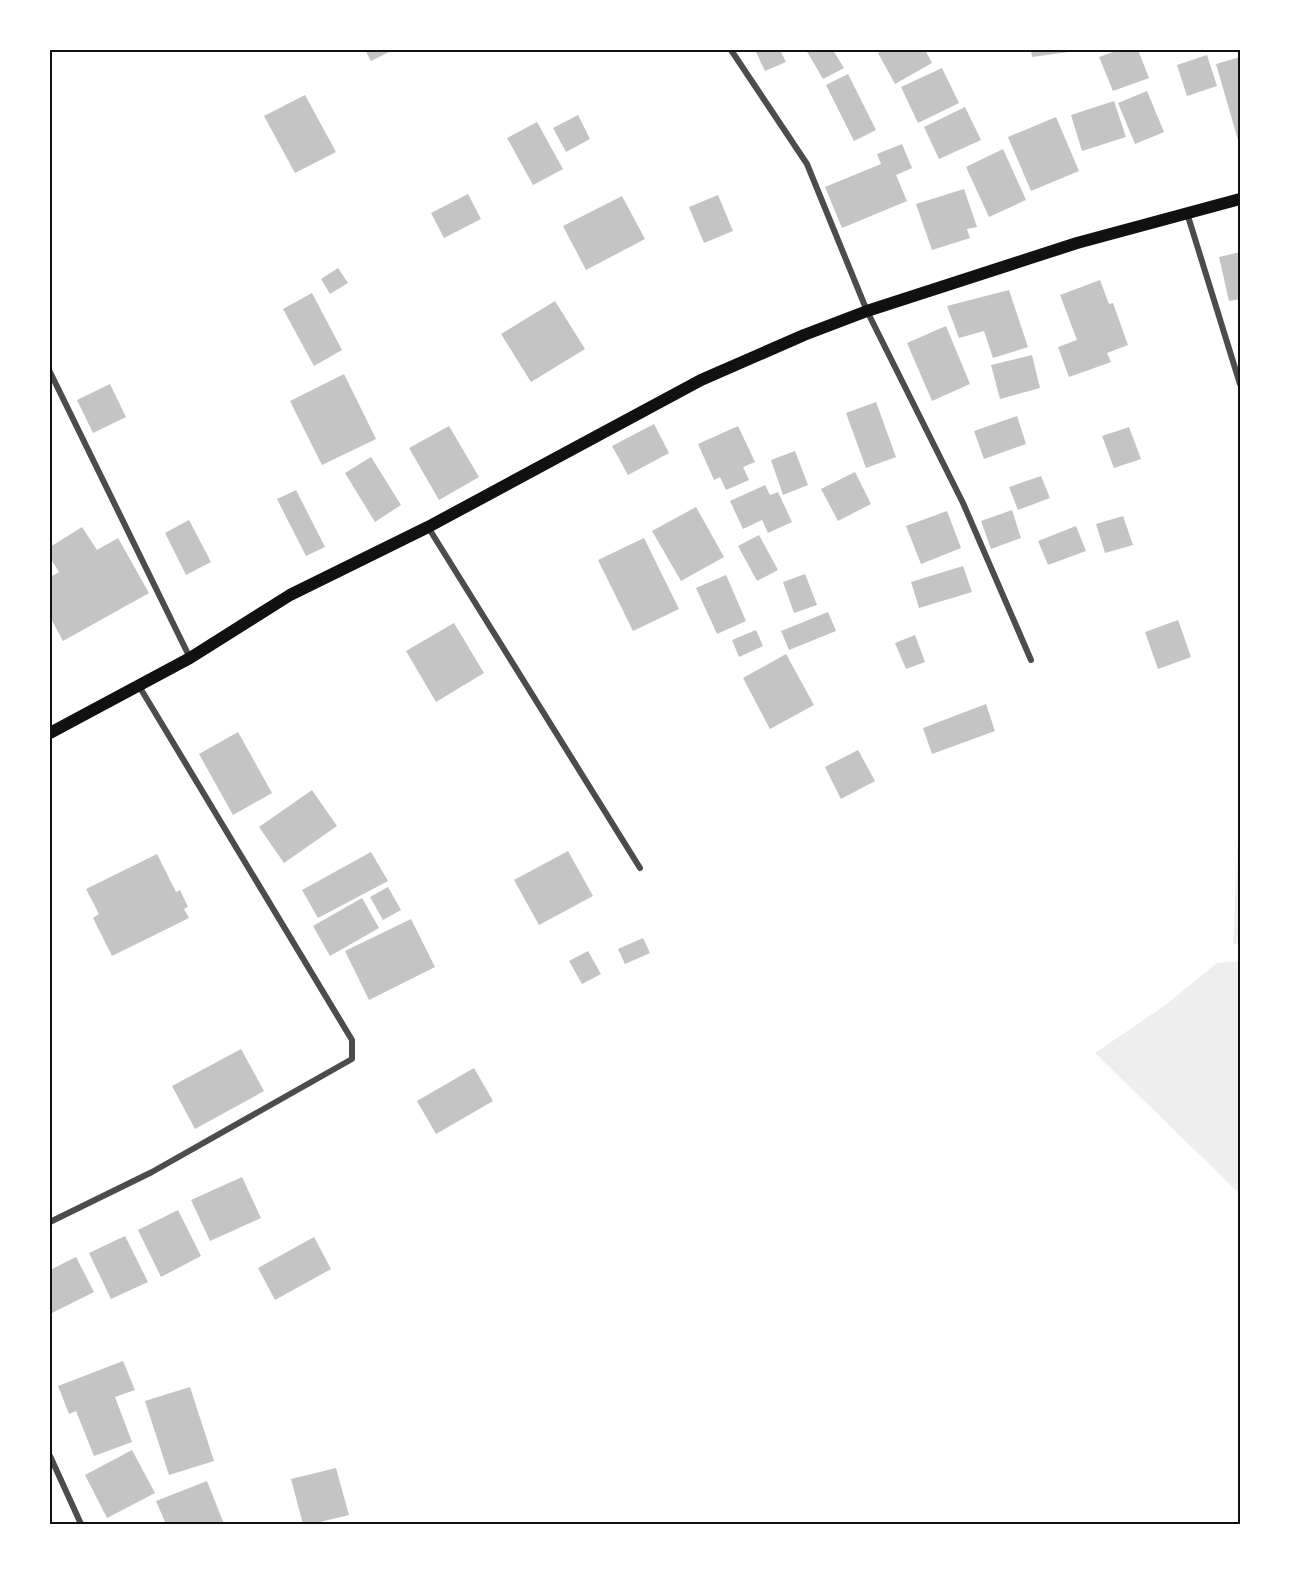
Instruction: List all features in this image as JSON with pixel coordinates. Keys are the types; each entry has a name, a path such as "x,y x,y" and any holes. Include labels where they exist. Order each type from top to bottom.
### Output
{"main road":[{"path":"50,733 190,658 290,595 428,527 701,380 804,335 867,311 1077,243 1240,199"}],"street":[{"path":"731,50 807,164 867,311 963,503 1031,660"},
{"path":"1187,213 1240,384"},
{"path":"50,372 190,658"},
{"path":"428,527 640,868"},
{"path":"50,1222 152,1172 352,1059 352,1040 139,686"},
{"path":"50,1456 81,1524"}],"shaded area":[{"path":"1240,791 1240,944 1233,944"},
{"path":"1240,961 1240,1194 1095,1053 1164,1006 1217,963"}],"building":[{"path":"365,50 393,50 371,61"},
{"path":"755,50 780,50 786,62 765,71"},
{"path":"806,50 833,50 844,68 823,79"},
{"path":"884,50 925,50 932,63 895,84 878,53"},
{"path":"1031,50 1076,50 1076,51 1032,57"},
{"path":"1119,50 1138,50 1149,78 1113,91 1099,57"},
{"path":"1207,55 1217,86 1187,96 1177,65"},
{"path":"1240,57 1240,147 1216,64"},
{"path":"942,68 959,103 918,123 901,87"},
{"path":"848,74 876,130 854,141 826,85"},
{"path":"1147,91 1164,132 1135,144 1118,103"},
{"path":"305,95 336,152 295,173 264,116"},
{"path":"1114,101 1126,137 1082,151 1071,115"},
{"path":"965,107 981,140 939,159 924,127"},
{"path":"578,115 590,139 566,152 553,128"},
{"path":"1056,117 1079,171 1031,191 1008,137"},
{"path":"537,122 563,169 533,185 507,138"},
{"path":"902,144 912,168 896,175 907,201 842,228 825,187 881,164 877,154"},
{"path":"1003,149 1026,200 989,217 966,167"},
{"path":"964,189 977,227 967,229 970,238 932,250 916,204"},
{"path":"468,194 481,219 444,238 431,213"},
{"path":"718,195 733,231 704,243 689,207"},
{"path":"622,196 645,239 586,270 563,226"},
{"path":"1240,252 1240,299 1229,301 1219,257"},
{"path":"338,268 348,283 330,294 321,279"},
{"path":"1100,280 1109,304 1113,303 1128,345 1107,353 1111,362 1069,377 1058,347 1077,340 1060,295"},
{"path":"1009,290 1028,347 993,358 984,331 959,338 947,306"},
{"path":"312,293 342,350 314,366 283,309"},
{"path":"555,301 585,349 531,382 501,334"},
{"path":"946,326 970,384 932,401 907,343"},
{"path":"1032,355 1040,388 1000,399 991,365"},
{"path":"344,374 376,439 322,465 290,401"},
{"path":"110,384 126,417 93,433 77,400"},
{"path":"876,402 896,457 866,468 846,413"},
{"path":"1017,416 1026,444 984,459 974,431"},
{"path":"654,424 669,453 628,475 612,446"},
{"path":"449,426 479,477 439,500 409,448"},
{"path":"738,426 755,462 743,467 749,480 726,490 720,477 714,480 698,444"},
{"path":"1129,427 1141,459 1114,468 1102,436"},
{"path":"795,451 808,485 783,495 771,460"},
{"path":"371,457 401,505 375,522 345,473"},
{"path":"855,472 871,504 838,521 821,489"},
{"path":"1041,476 1050,498 1018,510 1009,487"},
{"path":"765,485 770,495 778,492 792,522 768,533 762,520 743,529 730,501"},
{"path":"296,490 325,547 306,556 277,499"},
{"path":"696,507 724,557 681,581 652,531"},
{"path":"1012,510 1021,538 991,549 981,521"},
{"path":"947,511 961,548 921,564 906,526"},
{"path":"1123,516 1133,545 1105,553 1096,524"},
{"path":"189,520 211,562 186,575 165,533"},
{"path":"1076,526 1086,551 1048,565 1038,541"},
{"path":"82,527 97,550 118,538 149,593 63,641 50,617 50,577 59,572 50,558 50,547"},
{"path":"759,535 778,570 757,581 738,546"},
{"path":"644,538 679,609 633,631 598,560"},
{"path":"963,566 972,592 919,608 911,582"},
{"path":"805,574 817,605 794,613 783,582"},
{"path":"726,575 746,621 717,634 696,588"},
{"path":"828,612 836,631 789,650 781,631"},
{"path":"1178,620 1191,657 1158,669 1145,632"},
{"path":"454,623 484,673 436,702 406,651"},
{"path":"756,630 763,646 739,657 732,640"},
{"path":"915,635 925,662 906,669 895,643"},
{"path":"786,654 814,705 770,729 743,678"},
{"path":"986,704 995,731 932,754 923,728"},
{"path":"238,732 272,793 233,815 199,754"},
{"path":"858,750 875,781 841,799 825,767"},
{"path":"312,790 337,826 284,863 259,827"},
{"path":"568,851 593,896 539,925 514,880"},
{"path":"371,852 388,881 318,918 302,890"},
{"path":"157,854 176,892 180,890 188,907 184,909 189,918 112,956 93,918 99,914 86,889"},
{"path":"388,887 401,910 383,920 370,897"},
{"path":"362,898 379,928 330,956 313,926"},
{"path":"411,919 435,967 369,1000 345,951"},
{"path":"643,938 650,953 625,964 618,949"},
{"path":"588,951 601,974 582,984 569,961"},
{"path":"241,1049 264,1091 195,1129 172,1086"},
{"path":"474,1068 493,1101 436,1134 417,1101"},
{"path":"242,1177 261,1218 210,1241 191,1200"},
{"path":"178,1210 201,1256 161,1277 138,1230"},
{"path":"125,1236 148,1282 111,1299 89,1253"},
{"path":"314,1237 331,1269 275,1300 258,1268"},
{"path":"76,1257 94,1292 50,1314 50,1270"},
{"path":"123,1361 135,1390 115,1397 132,1442 94,1456 76,1411 69,1414 58,1386"},
{"path":"190,1387 214,1461 169,1475 145,1401"},
{"path":"132,1450 155,1493 107,1518 85,1475"},
{"path":"336,1468 349,1515 303,1524 291,1479"},
{"path":"207,1481 224,1524 166,1524 156,1501"}]}
